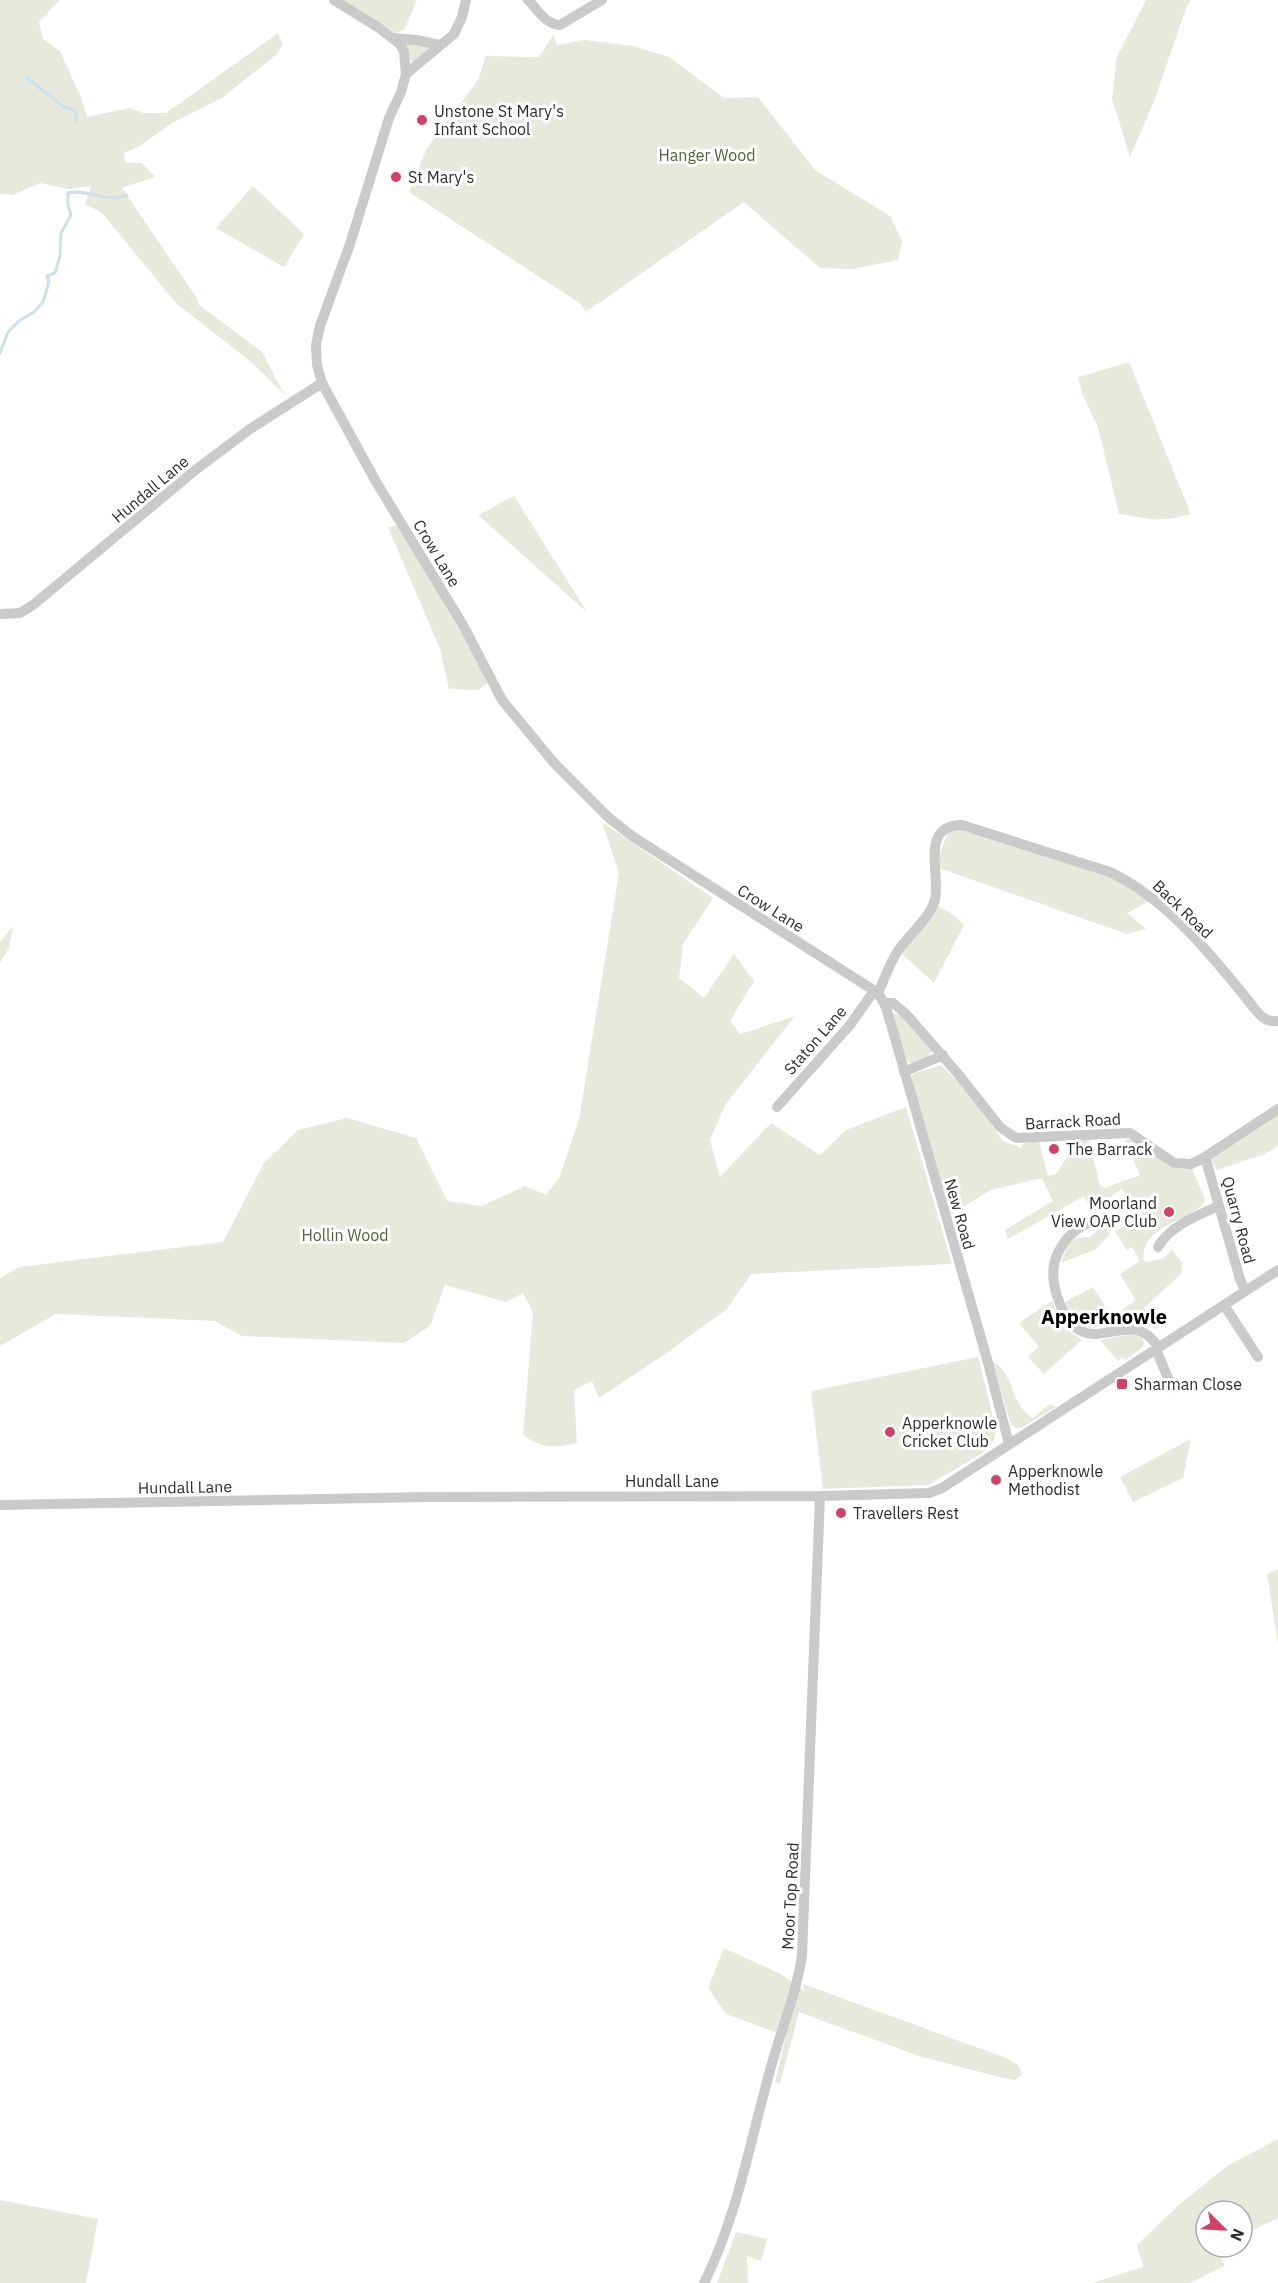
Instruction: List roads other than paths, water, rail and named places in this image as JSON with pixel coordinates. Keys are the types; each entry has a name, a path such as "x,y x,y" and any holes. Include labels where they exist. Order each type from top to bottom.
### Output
{"street":[{"path":"334,0 394,38 404,52 406,74"},
{"path":"406,74 454,34 462,17 466,0"},
{"path":"528,0 546,21 560,25 602,0"},
{"path":"394,38 440,45"},
{"name":"Crow Lane","path":"406,74 320,326 316,345 317,365 322,383 375,480 463,626 494,687 555,764 609,818 632,836 879,996"},
{"name":"Hundall Lane","path":"0,614 20,613 33,605 207,461 250,429 322,383"},
{"name":"Staton Lane","path":"777,1107 879,996 898,951 929,911 934,900 933,862 936,844 944,829 950,825"},
{"name":"Back Road","path":"950,825 976,828 1015,843 1110,872 1130,882 1152,897 1175,918 1261,1017 1273,1021"},
{"name":"Barrack Road","path":"879,996 893,1003 906,1014 943,1055 1000,1127 1016,1138 1130,1133 1174,1163 1191,1164 1205,1157"},
{"name":"New Road","path":"879,996 904,1072 987,1359 1009,1444"},
{"path":"904,1072 943,1055"},
{"path":"1205,1157 1278,1109"},
{"name":"Quarry Road","path":"1205,1157 1245,1291"},
{"path":"1158,1246 1163,1238 1173,1231 1220,1206"},
{"path":"1089,1226 1076,1229 1069,1235 1055,1257 1054,1287 1066,1319 1081,1332 1088,1334 1128,1329 1139,1330 1151,1336 1172,1388"},
{"name":"Hundall Lane","path":"0,1505 429,1497 820,1496 929,1493 942,1488 1278,1270"},
{"path":"1224,1305 1258,1357"},
{"name":"Moor Top Road","path":"704,2283 730,2223 773,2060 799,1979 802,1954 820,1496"}],"waterway":[{"path":"27,78 64,107 75,110 77,121"},
{"path":"0,353 8,332 43,302 49,282 47,276 55,273 60,256 61,233 71,215 68,193 82,192 113,198 127,195"}],"place":[{"name":"Unstone St Mary's Infant School","path":"422,120"},
{"name":"St Mary's","path":"396,177"},
{"name":"The Barrack","path":"1054,1149"},
{"name":"Moorland View OAP Club","path":"1169,1212"},
{"name":"Sharman Close","path":"1122,1384"},
{"name":"Apperknowle Cricket Club","path":"890,1432"},
{"name":"Apperknowle Methodist","path":"996,1480"},
{"name":"Travellers Rest","path":"841,1513"}],"district":[{"name":"Apperknowle","path":"1104,1316"}],"park label":[{"name":"Hanger Wood","path":"707,155"},
{"name":"Hollin Wood","path":"345,1235"}]}
